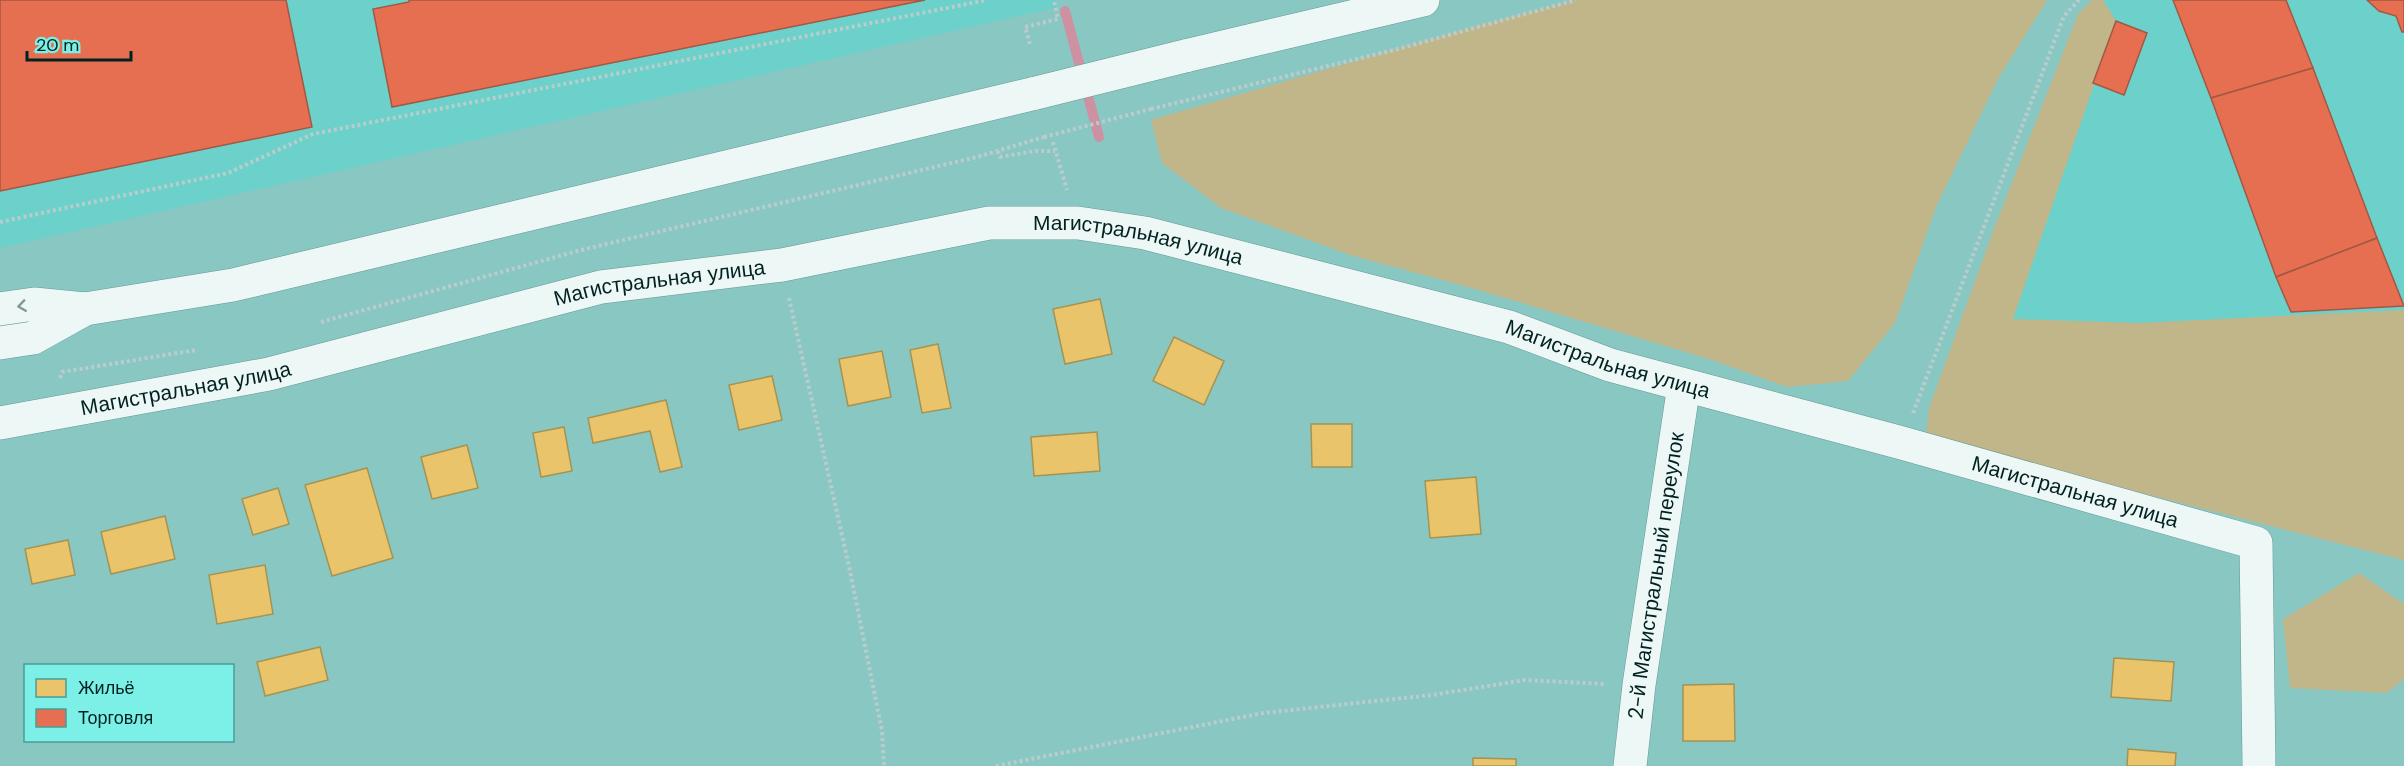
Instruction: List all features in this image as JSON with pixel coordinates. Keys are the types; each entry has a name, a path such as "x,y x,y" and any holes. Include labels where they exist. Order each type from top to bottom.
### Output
{"street":[{"path":"0,309 34,304 86,309 233,285 1423,0"},
{"name":"Магистральная улица","path":"0,423 269,374 601,287 782,265 989,223 1078,223 1145,234 1509,327 1610,365 1902,443 2256,543 2259,766"},
{"path":"0,343 33,338 86,309"},
{"name":"2-й Магистральный переулок","path":"1630,766 1639,685 1684,385"}],"path":[{"path":"0,222 228,173 313,134 987,0"},
{"path":"1030,44 1025,27 1058,19 1054,0"},
{"path":"316,323 581,250 998,151 1150,109 1398,49 1576,0"},
{"path":"1902,443 2064,16 2079,0"},
{"path":"1053,141 1078,223"},
{"path":"998,151 1000,157 1036,151 1056,151"},
{"path":"782,265 850,571 882,731 884,766"},
{"path":"59,381 62,372 201,349"},
{"path":"996,766 1263,713 1432,695 1525,680 1639,685"}],"shaded area":[{"path":"0,0 1056,0 1058,7 0,248"},
{"path":"1575,0 2047,0 1998,79 1936,207 1895,323 1848,381 1787,387 1709,359 1475,289 1350,255 1221,208 1162,163 1151,120 1476,26"},
{"path":"2092,0 2103,0 2116,21 2013,319 2140,323 2404,310 2404,560 1926,438 1929,408 1995,226 2078,14"},
{"path":"2103,0 2404,0 2404,310 2140,323 2012,320 2116,21"},
{"path":"2359,573 2404,604 2404,679 2387,693 2290,688 2283,619"}],"building: Жильё":[{"path":"1100,299 1112,354 1065,364 1053,309"},
{"path":"1174,337 1224,361 1204,405 1153,381"},
{"path":"938,344 951,408 922,413 910,350"},
{"path":"882,351 891,397 848,406 839,359"},
{"path":"772,376 782,420 739,430 729,385"},
{"path":"666,400 682,467 660,472 650,431 593,443 588,418"},
{"path":"1311,424 1352,424 1352,467 1312,467"},
{"path":"564,427 572,471 541,477 533,433"},
{"path":"1097,432 1100,471 1034,476 1031,437"},
{"path":"467,445 478,488 432,499 421,457"},
{"path":"367,468 393,558 332,576 305,485"},
{"path":"1476,477 1481,534 1430,538 1425,481"},
{"path":"278,488 289,524 253,535 242,499"},
{"path":"165,516 175,559 111,574 101,532"},
{"path":"68,540 75,575 32,584 25,549"},
{"path":"265,565 273,614 217,624 209,575"},
{"path":"320,647 328,680 265,696 257,662"},
{"path":"2114,658 2174,662 2171,701 2111,697"},
{"path":"1734,684 1735,741 1683,741 1683,685"},
{"path":"2128,749 2176,753 2175,766 2127,766"},
{"path":"1473,758 1516,759 1516,766 1473,766"}],"building: Торговля":[{"path":"0,0 286,0 312,127 0,191"},
{"path":"409,0 925,0 392,107 373,9 409,2"},
{"path":"2173,0 2286,0 2313,68 2211,98"},
{"path":"2367,0 2404,0 2404,32 2396,16 2379,11"},
{"path":"2116,21 2147,33 2124,95 2093,83"},
{"path":"2313,68 2377,238 2276,277 2211,98"},
{"path":"2377,238 2404,306 2291,312 2276,277"}],"waterway":[{"path":"1065,11 1099,137"}]}
